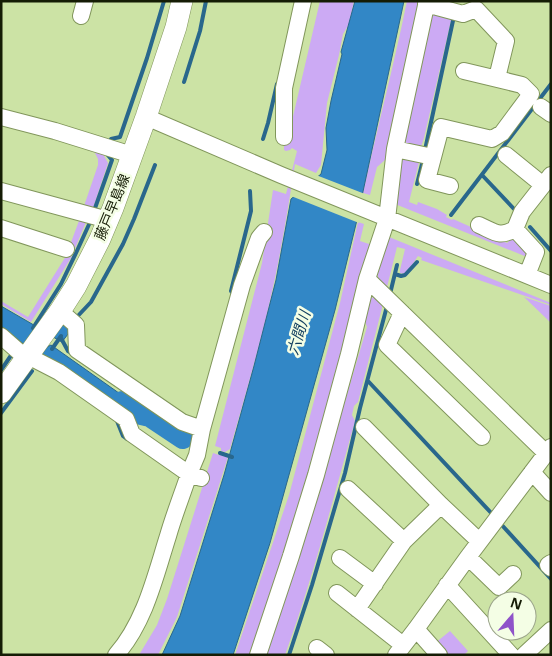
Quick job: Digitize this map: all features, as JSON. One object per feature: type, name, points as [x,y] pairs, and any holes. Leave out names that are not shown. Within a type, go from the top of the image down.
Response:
[{"type":"main road","name":"藤戸早島線","points":[[3,386],[32,349],[69,319],[76,286],[90,259],[95,217],[132,155],[176,27],[182,1]]},
{"type":"street","points":[[284,137],[284,88],[303,1]]},
{"type":"street","points":[[258,655],[316,475],[349,354],[427,3],[464,9],[506,41],[497,78]]},
{"type":"street","points":[[450,186],[428,180],[427,156],[441,127],[492,140],[502,132],[532,94],[522,85],[464,71]]},
{"type":"street","points":[[146,116],[380,216],[551,285]]},
{"type":"street","points":[[1,117],[132,155]]},
{"type":"street","points":[[395,149],[427,156]]},
{"type":"street","points":[[479,225],[499,234],[515,229],[522,212],[547,180],[506,156]]},
{"type":"street","points":[[1,191],[95,217]]},
{"type":"street","points":[[1,228],[66,249]]},
{"type":"street","points":[[515,229],[536,252],[527,275]]},
{"type":"street","points":[[116,655],[131,635],[149,596],[195,476],[199,428],[242,285],[259,238],[264,232]]},
{"type":"street","points":[[337,593],[399,646],[416,629],[548,450],[366,279]]},
{"type":"street","points":[[393,305],[387,345],[482,437]]},
{"type":"street","points":[[69,319],[77,350],[182,422],[199,428]]},
{"type":"street","points":[[1,336],[32,349],[60,372],[126,419],[132,434],[195,476]]},
{"type":"street","points":[[364,427],[480,541]]},
{"type":"street","points":[[532,472],[551,493]]},
{"type":"street","points":[[348,489],[404,541]]},
{"type":"street","points":[[358,609],[404,541],[442,505]]},
{"type":"street","points":[[468,557],[499,587],[513,574]]},
{"type":"street","points":[[340,558],[375,584]]},
{"type":"street","points":[[551,563],[548,565],[551,568]]},
{"type":"street","points":[[447,585],[511,655]]},
{"type":"street","points":[[416,629],[439,655]]},
{"type":"street","points":[[524,655],[551,630]]},
{"type":"shaded area","points":[[320,1],[354,1],[349,24],[343,34],[327,103],[321,165],[316,173],[295,164],[281,250],[265,321],[230,449],[225,452],[215,446],[262,263],[273,190],[286,194],[297,151],[292,148],[284,150],[284,143],[291,125]]},
{"type":"shaded area","points":[[407,1],[421,1],[385,160],[377,167],[370,195],[363,193]]},
{"type":"shaded area","points":[[432,13],[452,16],[421,147],[405,142],[405,134]]},
{"type":"shaded area","points":[[94,151],[103,154],[108,163],[93,208],[84,206],[98,165],[98,159]]},
{"type":"shaded area","points":[[406,158],[419,162],[409,202],[417,205],[418,202],[437,209],[452,220],[507,243],[510,240],[517,240],[526,252],[527,257],[395,204],[401,160]]},
{"type":"shaded area","points":[[80,218],[86,222],[71,258],[31,322],[1,304],[1,301],[28,317],[66,256]]},
{"type":"shaded area","points":[[358,222],[364,224],[360,241],[370,246],[320,443],[252,655],[235,655],[289,495],[340,303]]},
{"type":"shaded area","points":[[389,237],[551,303],[551,305],[421,260],[422,258],[418,256],[405,274],[400,273],[405,249],[397,247],[387,287],[379,280],[376,271]]},
{"type":"shaded area","points":[[376,296],[382,302],[382,308],[358,402],[354,406],[352,415],[355,421],[305,597],[285,655],[264,655],[329,455],[367,327],[364,318],[369,299]]},
{"type":"shaded area","points":[[524,297],[551,306],[551,323]]},
{"type":"shaded area","points":[[213,453],[228,457],[177,617],[158,655],[139,655],[157,625],[167,599]]},
{"type":"shaded area","points":[[450,631],[468,651],[464,655],[443,655],[434,644]]},
{"type":"water","name":"六間川","points":[[355,1],[404,1],[356,224],[335,310],[270,543],[233,655],[162,655],[180,616],[224,475],[276,280],[291,199],[321,174],[327,150],[326,128],[331,101],[341,52]]},
{"type":"water","points":[[1,306],[39,328],[26,346],[1,326]]},
{"type":"water","points":[[68,324],[71,330],[62,342],[53,337],[61,325]]},
{"type":"water","points":[[51,345],[150,415],[144,425],[63,368],[41,355]]},
{"type":"pier","points":[[316,175],[365,194],[359,223],[291,196]]},
{"type":"waterway","points":[[109,144],[111,139],[120,137],[164,1]]},
{"type":"waterway","points":[[184,82],[200,31],[206,1]]},
{"type":"waterway","points":[[425,150],[454,16]]},
{"type":"waterway","points":[[263,139],[277,84]]},
{"type":"waterway","points":[[451,215],[551,84]]},
{"type":"waterway","points":[[94,211],[112,160],[106,153]]},
{"type":"waterway","points":[[417,184],[423,160]]},
{"type":"waterway","points":[[75,319],[91,302],[123,244],[155,165]]},
{"type":"waterway","points":[[482,175],[515,210]]},
{"type":"waterway","points":[[234,295],[231,291],[251,211],[250,191]]},
{"type":"waterway","points":[[33,328],[61,284],[91,220]]},
{"type":"waterway","points":[[530,227],[551,251]]},
{"type":"waterway","points":[[395,274],[405,275],[417,262]]},
{"type":"waterway","points":[[390,294],[397,265]]},
{"type":"waterway","points":[[289,655],[345,473],[387,306]]},
{"type":"waterway","points":[[52,349],[61,336]]},
{"type":"waterway","points":[[61,338],[68,351],[73,354]]},
{"type":"waterway","points":[[1,370],[12,354]]},
{"type":"waterway","points":[[1,413],[32,371]]},
{"type":"waterway","points":[[368,381],[494,516]]},
{"type":"waterway","points":[[122,402],[137,413],[150,416],[183,438]]},
{"type":"waterway","points":[[117,421],[123,436],[127,439]]},
{"type":"waterway","points":[[220,453],[232,457]]},
{"type":"waterway","points":[[500,523],[551,579]]}]
